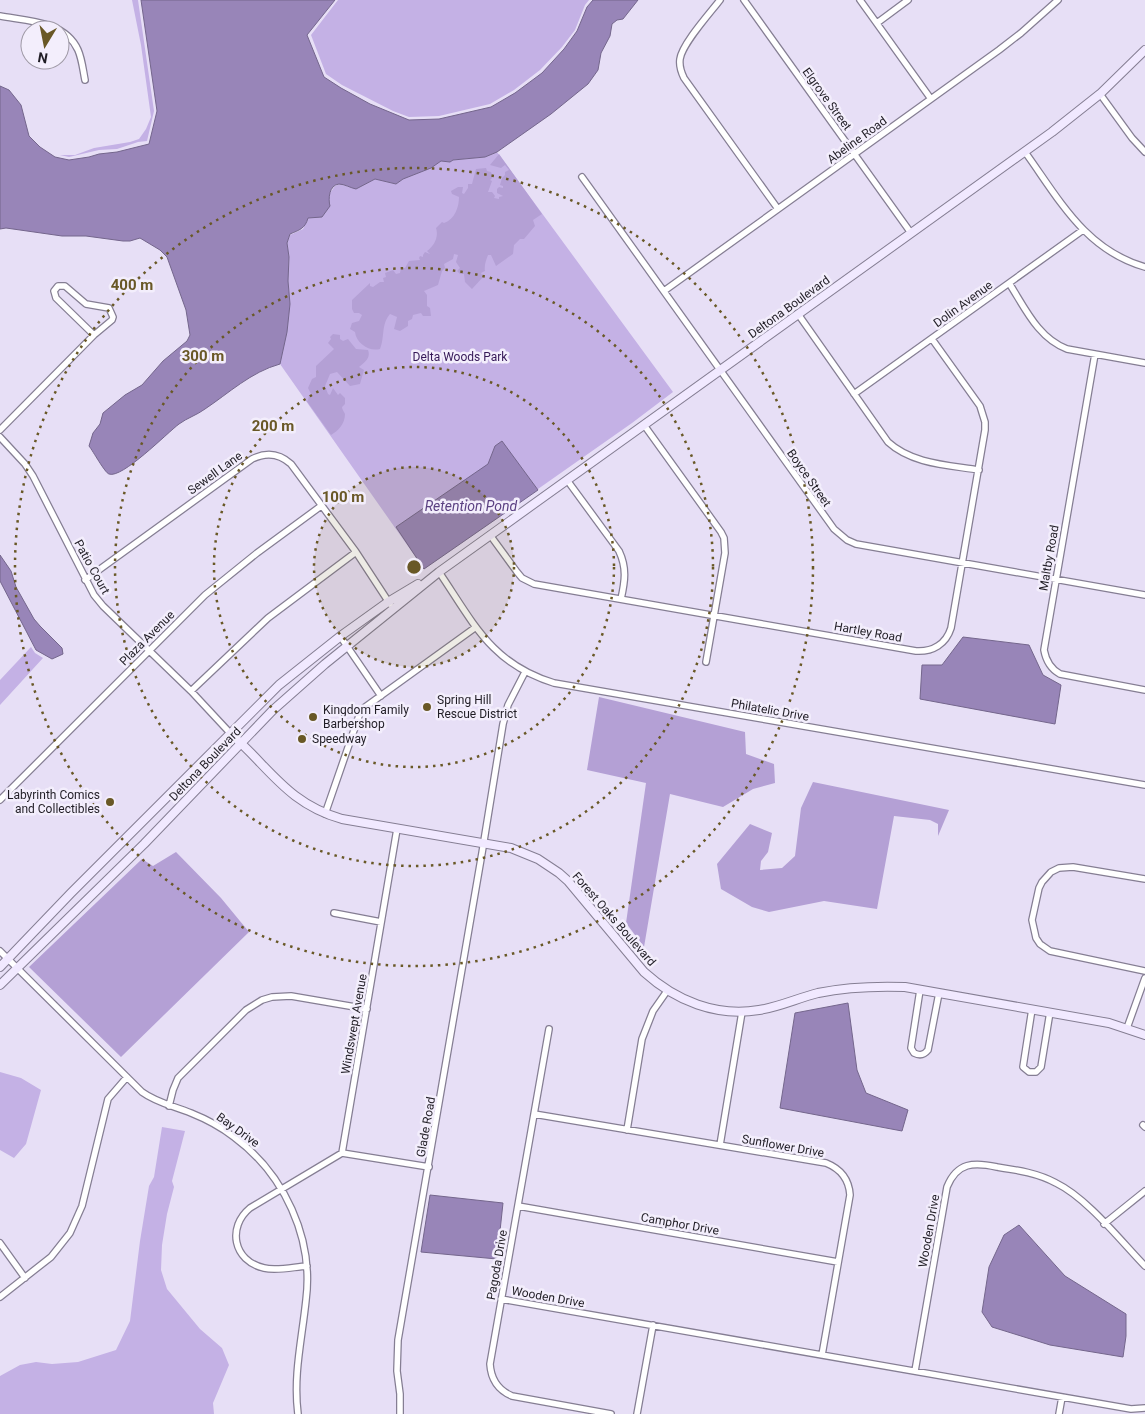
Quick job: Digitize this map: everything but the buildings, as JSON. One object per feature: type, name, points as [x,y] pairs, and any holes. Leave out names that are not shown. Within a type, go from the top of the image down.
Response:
[{"type":"main road","name":"Deltona Boulevard","points":[[0,985],[142,846],[300,685],[439,572],[1075,115],[1100,94],[1145,50]]},
{"type":"main road","name":"Deltona Boulevard","points":[[0,967],[279,685],[340,636],[388,602],[439,572]]},
{"type":"main road","name":"Forest Oaks Boulevard","points":[[231,734],[289,792],[325,814],[342,819],[511,848],[537,858],[559,873],[644,972],[667,991],[699,1006],[742,1012],[773,1007],[818,993],[841,989],[883,986],[920,990],[1109,1023],[1145,1035]]},
{"type":"main road","points":[[130,834],[142,846]]},
{"type":"street","points":[[720,0],[684,47],[680,59],[681,71],[684,78],[778,209]]},
{"type":"street","name":"Elgrove Street","points":[[744,0],[911,233]]},
{"type":"street","points":[[860,0],[931,99]]},
{"type":"street","points":[[877,23],[908,0]]},
{"type":"street","name":"Abeline Road","points":[[664,290],[1021,33],[1058,0]]},
{"type":"street","points":[[0,16],[53,26],[67,35],[78,48],[85,80]]},
{"type":"street","points":[[1100,94],[1132,138],[1145,152]]},
{"type":"street","points":[[1025,152],[1083,230],[1104,249],[1116,256],[1145,267]]},
{"type":"street","name":"Boyce Street","points":[[582,177],[840,536],[856,544],[1145,595]]},
{"type":"street","name":"Dolin Avenue","points":[[854,394],[1083,230]]},
{"type":"street","points":[[1009,283],[1037,326],[1050,340],[1067,349],[1145,363]]},
{"type":"street","points":[[0,430],[94,335],[112,320],[112,312],[109,308],[86,304],[66,286],[58,286],[54,291],[56,298],[94,335]]},
{"type":"street","points":[[798,314],[888,442],[905,455],[914,458],[978,470]]},
{"type":"street","name":"Hartley Road","points":[[490,535],[516,572],[528,582],[534,584],[916,651],[929,650],[942,643],[949,633],[963,563],[985,430],[983,412],[932,339]]},
{"type":"street","name":"Maltby Road","points":[[1095,354],[1044,650],[1052,668],[1066,676],[1145,690]]},
{"type":"street","points":[[644,424],[724,538],[725,553],[706,662]]},
{"type":"street","name":"Patio Court","points":[[0,437],[25,464],[33,476],[85,580],[103,606],[191,691],[231,734]]},
{"type":"street","name":"Sewell Lane","points":[[85,580],[252,459],[272,454],[286,460],[356,552],[393,610]]},
{"type":"street","points":[[567,480],[623,559],[625,578],[621,599]]},
{"type":"street","name":"Plaza Avenue","points":[[0,800],[199,601],[232,572],[321,506]]},
{"type":"street","points":[[191,691],[268,618],[356,552]]},
{"type":"street","name":"Philatelic Drive","points":[[439,572],[476,627],[499,654],[524,672],[554,683],[1145,785]]},
{"type":"street","points":[[325,814],[361,710],[476,627]]},
{"type":"street","points":[[340,636],[381,696]]},
{"type":"street","name":"Glade Road","points":[[400,1414],[397,1370],[398,1340],[504,719],[514,691],[524,672]]},
{"type":"street","name":"Windswept Avenue","points":[[342,1153],[398,829]]},
{"type":"street","points":[[1145,879],[1073,867],[1059,868],[1051,872],[1042,882],[1032,920],[1036,938],[1040,944],[1050,951],[1145,971]]},
{"type":"street","points":[[334,913],[382,922]]},
{"type":"street","name":"Bay Drive","points":[[0,951],[127,1078],[151,1098],[206,1119],[234,1136],[259,1159],[282,1189],[300,1230],[307,1266],[307,1299],[296,1383],[298,1414]]},
{"type":"street","points":[[1127,1028],[1145,978]]},
{"type":"street","points":[[920,990],[911,1048],[914,1053],[919,1055],[925,1054],[928,1050],[938,993]]},
{"type":"street","points":[[627,1130],[642,1039],[652,1011],[667,991]]},
{"type":"street","points":[[169,1106],[178,1078],[246,1010],[262,1000],[272,997],[291,996],[366,1009]]},
{"type":"street","points":[[1032,1009],[1023,1067],[1029,1072],[1036,1072],[1040,1067],[1050,1012]]},
{"type":"street","points":[[720,1145],[742,1012]]},
{"type":"street","name":"Pagoda Drive","points":[[548,1030],[490,1364],[492,1378],[500,1389],[512,1396],[611,1414]]},
{"type":"street","points":[[0,1296],[52,1257],[70,1233],[82,1206],[108,1099],[127,1078]]},
{"type":"street","name":"Sunflower Drive","points":[[534,1114],[826,1163],[839,1170],[848,1182],[850,1195],[822,1355]]},
{"type":"street","points":[[307,1266],[272,1269],[258,1266],[245,1257],[236,1239],[237,1226],[244,1213],[342,1153],[429,1167]]},
{"type":"street","name":"Wooden Drive","points":[[915,1371],[947,1187],[958,1170],[981,1163],[1043,1177],[1056,1183],[1074,1194],[1145,1266]]},
{"type":"street","points":[[1104,1224],[1145,1191]]},
{"type":"street","name":"Camphor Drive","points":[[518,1206],[838,1262]]},
{"type":"street","points":[[0,1243],[25,1278]]},
{"type":"street","name":"Wooden Drive","points":[[502,1299],[1131,1409],[1145,1408]]},
{"type":"street","points":[[638,1414],[653,1325]]},
{"type":"street","points":[[1059,1414],[1062,1397]]},
{"type":"green space","points":[[132,0],[138,0],[154,111],[147,141],[117,149],[99,150],[69,157],[60,155],[75,155],[94,148],[130,142],[139,139],[146,129],[151,117],[141,45]]},
{"type":"green space","points":[[338,0],[589,0],[585,5],[575,30],[562,47],[540,70],[514,90],[490,104],[439,116],[409,117],[342,85],[326,74],[311,35]]},
{"type":"green space","name":"Delta Woods Park","points":[[497,152],[673,392],[632,423],[424,569],[280,364],[290,304],[287,243],[290,235],[303,229],[308,218],[328,200],[335,186],[340,184],[356,189],[375,179],[396,184],[403,179],[431,168],[441,161],[450,162],[453,160],[485,157]]},
{"type":"green space","points":[[31,647],[35,653],[43,658],[0,705],[0,680]]},
{"type":"green space","points":[[0,1072],[21,1078],[41,1090],[26,1144],[14,1158],[0,1150]]},
{"type":"green space","points":[[162,1127],[185,1131],[172,1181],[174,1187],[162,1245],[161,1270],[167,1289],[200,1329],[222,1348],[229,1365],[213,1403],[214,1414],[0,1414],[0,1376],[20,1365],[36,1362],[52,1364],[78,1362],[116,1350],[130,1321],[149,1186],[154,1177]]},
{"type":"shaded area","points":[[499,154],[542,214],[533,220],[535,226],[524,239],[520,239],[514,245],[513,254],[496,266],[491,255],[488,255],[485,271],[481,273],[483,277],[472,289],[465,282],[464,274],[460,274],[457,271],[460,268],[456,262],[458,255],[454,254],[453,259],[444,264],[445,268],[442,271],[438,285],[424,291],[427,295],[427,306],[430,308],[431,316],[423,316],[421,313],[413,315],[412,319],[408,321],[408,326],[400,331],[394,329],[397,317],[390,314],[385,322],[380,349],[376,350],[364,346],[358,340],[355,332],[350,329],[352,323],[359,321],[362,315],[354,313],[352,300],[370,283],[370,286],[373,287],[380,282],[384,282],[385,273],[393,270],[396,274],[400,273],[401,268],[405,268],[409,261],[420,260],[420,256],[423,257],[425,252],[430,254],[427,251],[435,241],[437,235],[436,228],[442,222],[444,223],[451,219],[457,209],[459,197],[452,194],[451,191],[458,187],[463,187],[462,193],[464,194],[468,184],[472,184],[476,169],[486,168],[487,171],[491,172],[493,177],[490,180],[492,181],[488,192],[492,192],[495,196],[494,198],[499,199],[499,197],[503,196],[497,193],[497,189],[499,187],[503,188],[500,185],[502,178],[505,172],[509,170],[505,165],[501,168],[490,165]]},
{"type":"shaded area","points":[[333,334],[340,335],[340,339],[343,341],[348,339],[356,349],[368,350],[369,355],[367,360],[359,367],[364,370],[360,384],[350,386],[337,372],[330,374],[325,386],[328,394],[330,395],[333,388],[338,395],[340,393],[345,398],[345,404],[342,407],[345,414],[344,421],[339,429],[331,435],[306,400],[308,401],[311,394],[308,388],[312,379],[316,377],[316,366],[334,349],[328,343]]},
{"type":"shaded area","points":[[599,697],[745,732],[746,754],[774,764],[775,783],[753,789],[723,807],[670,794],[644,947],[626,923],[646,783],[587,770]]},
{"type":"shaded area","points":[[813,782],[949,810],[938,836],[938,824],[930,820],[894,816],[877,909],[824,901],[769,912],[752,907],[721,889],[717,864],[750,824],[772,833],[768,852],[761,861],[760,870],[782,868],[795,856],[801,808]]},
{"type":"shaded area","points":[[176,852],[221,898],[249,932],[121,1057],[29,967],[142,859],[153,866]]},
{"type":"water","points":[[141,0],[335,0],[307,35],[324,77],[370,104],[409,120],[439,119],[491,107],[515,93],[542,73],[564,49],[577,31],[587,7],[593,0],[638,0],[623,19],[617,20],[612,24],[610,36],[601,53],[598,70],[588,84],[551,114],[497,152],[485,157],[453,160],[450,162],[441,161],[431,168],[403,179],[396,184],[375,179],[356,189],[341,184],[333,187],[329,196],[330,206],[322,217],[308,218],[303,227],[290,234],[287,243],[290,304],[287,332],[280,364],[259,372],[241,383],[202,411],[179,424],[124,470],[115,474],[109,474],[89,446],[93,433],[100,424],[103,413],[125,395],[142,385],[163,361],[187,341],[190,335],[186,310],[167,257],[160,250],[140,238],[123,241],[86,236],[62,236],[6,228],[0,229],[0,86],[9,90],[21,105],[29,136],[40,147],[55,157],[69,160],[117,152],[149,144],[157,111]]},
{"type":"water","name":"Retention Pond","points":[[502,441],[538,490],[424,569],[396,527],[488,464],[495,446]]},
{"type":"water","points":[[0,555],[11,571],[16,587],[34,619],[62,648],[63,654],[52,659],[36,650],[0,581]]},
{"type":"water","points":[[963,637],[1029,645],[1043,675],[1061,685],[1055,724],[920,699],[922,665],[942,665]]},
{"type":"water","points":[[848,1003],[857,1070],[866,1093],[908,1110],[902,1131],[780,1108],[795,1013]]},
{"type":"water","points":[[430,1195],[503,1203],[497,1259],[421,1252]]},
{"type":"water","points":[[1019,1225],[1065,1276],[1126,1314],[1126,1336],[1123,1357],[1050,1345],[992,1327],[982,1312],[989,1267],[1004,1235]]},
{"type":"place","name":"Spring Hill Rescue District","points":[[427,707]]},
{"type":"place","name":"Kingdom Family Barbershop","points":[[313,717]]},
{"type":"place","name":"Speedway","points":[[302,739]]},
{"type":"place","name":"Labyrinth Comics and Collectibles","points":[[110,802]]}]
